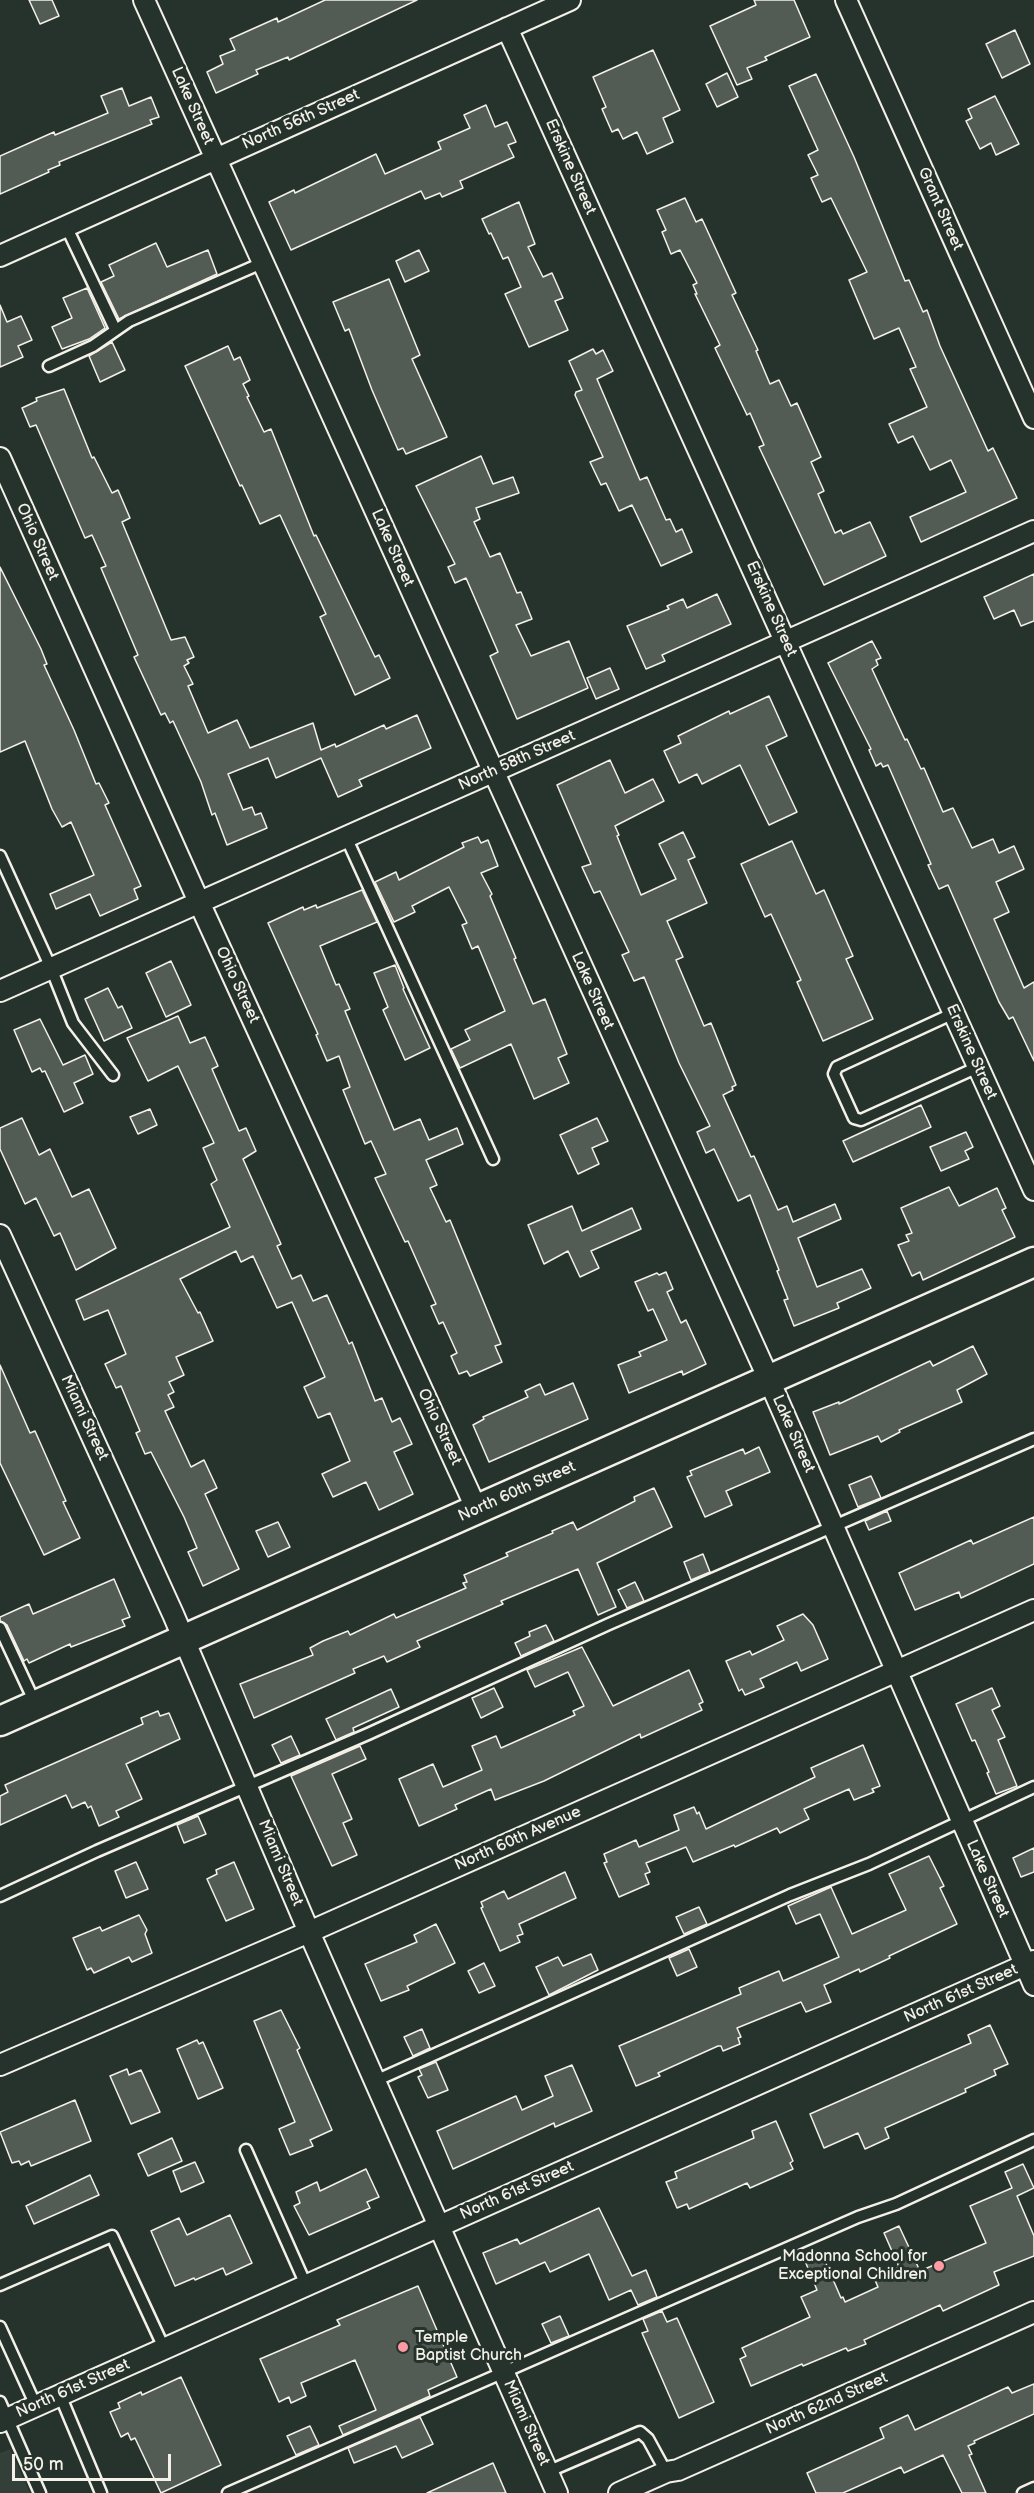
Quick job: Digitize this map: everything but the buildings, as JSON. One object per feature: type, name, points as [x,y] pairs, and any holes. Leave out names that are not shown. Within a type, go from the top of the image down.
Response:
[{"type":"street","name":"Lake Street","points":[[144,0],[769,1381],[961,1820],[1030,1964],[1034,1985]]},
{"type":"street","name":"North 56th Street","points":[[0,256],[570,0]]},
{"type":"street","name":"Grant Street","points":[[846,0],[1034,418]]},
{"type":"street","name":"Erskine Street","points":[[507,28],[1034,1190]]},
{"type":"street","name":"Ohio Street","points":[[0,458],[477,1510]]},
{"type":"street","name":"North 58th Street","points":[[0,991],[1034,531]]},
{"type":"street","name":"Miami Street","points":[[0,1235],[183,1640],[556,2493]]},
{"type":"street","name":"North 60th Street","points":[[0,1721],[1034,1262]]},
{"type":"street","name":"North 60th Avenue","points":[[0,2065],[309,1932],[1034,1610]]},
{"type":"street","name":"North 61st Street","points":[[2,2414],[36,2406],[1030,1964]]},
{"type":"street","name":"North 62nd Street","points":[[619,2493],[666,2472],[678,2470],[1034,2312]]},
{"type":"lane","points":[[66,226],[115,329]]},
{"type":"lane","points":[[49,366],[93,346],[115,329],[164,304],[262,263]]},
{"type":"lane","points":[[346,837],[493,1159]]},
{"type":"lane","points":[[0,856],[51,968],[73,1023],[113,1076]]},
{"type":"lane","points":[[954,1013],[837,1067],[834,1074],[854,1118],[861,1120],[978,1067]]},
{"type":"lane","points":[[0,1896],[368,1734],[609,1624],[1034,1438]]},
{"type":"lane","points":[[0,1628],[36,1705]]},
{"type":"lane","points":[[375,2080],[790,1895],[869,1864],[1034,1787]]},
{"type":"lane","points":[[230,2492],[504,2374],[858,2217],[896,2204],[1034,2140]]},
{"type":"lane","points":[[246,2150],[306,2285]]},
{"type":"lane","points":[[0,2285],[112,2236],[164,2348]]},
{"type":"lane","points":[[0,2327],[36,2406]]},
{"type":"lane","points":[[60,2395],[101,2493]]},
{"type":"lane","points":[[2,2414],[40,2493]]},
{"type":"lane","points":[[547,2472],[640,2432],[648,2439],[666,2472]]},
{"type":"lane","points":[[1023,2493],[1034,2487]]},
{"type":"shaded area","points":[[10,2449],[30,2493],[0,2493],[0,2453]]},
{"type":"place","name":"Madonna School for Exceptional Children","points":[[939,2266]]},
{"type":"place","name":"Temple Baptist Church","points":[[403,2347]]}]
